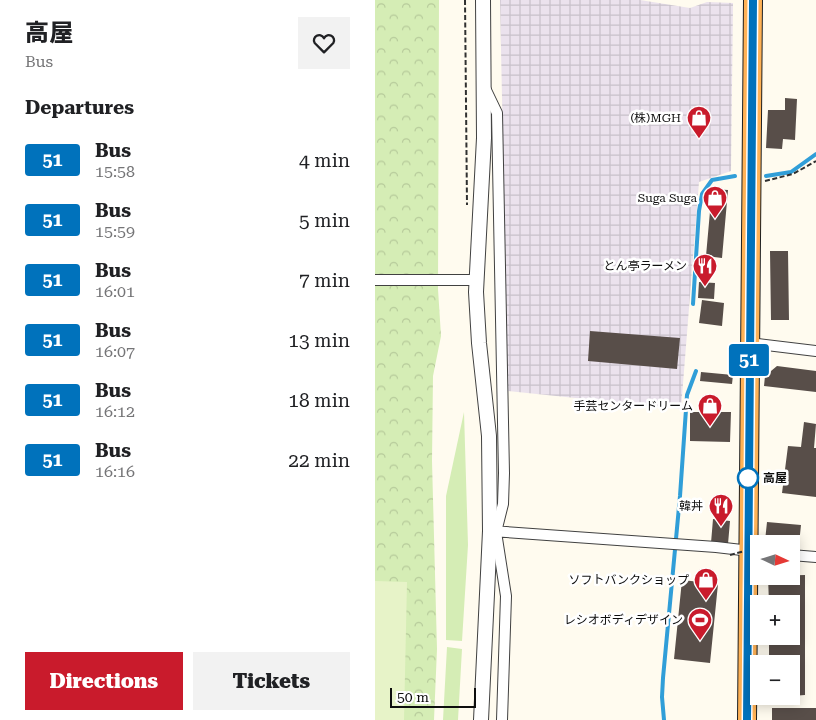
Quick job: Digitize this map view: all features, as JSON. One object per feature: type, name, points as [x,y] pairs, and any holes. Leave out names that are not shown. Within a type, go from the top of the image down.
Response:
[{"type":"highway","points":[[747,720],[753,0]]},
{"type":"street","points":[[481,720],[493,532],[489,436],[479,342],[476,280],[484,138],[483,0]]},
{"type":"street","points":[[484,88],[497,113],[504,473],[503,504],[493,532],[506,596],[502,720]]},
{"type":"street","points":[[375,280],[476,280]]},
{"type":"street","points":[[749,343],[816,351]]},
{"type":"street","points":[[493,532],[675,544],[749,551]]},
{"type":"street","points":[[800,556],[816,557]]},
{"type":"path","points":[[465,0],[467,211]]},
{"type":"path","points":[[762,182],[793,174],[816,162]]},
{"type":"shaded area","points":[[500,0],[640,0],[690,8],[707,2],[733,3],[731,171],[699,182],[681,409],[508,391]]},
{"type":"green space","points":[[375,0],[439,0],[438,289],[441,336],[433,376],[432,461],[437,649],[434,720],[375,720]]},
{"type":"green space","points":[[464,412],[468,545],[462,641],[446,640],[446,496]]},
{"type":"green space","points":[[375,581],[407,582],[404,720],[375,720]]},
{"type":"green space","points":[[447,647],[462,649],[458,720],[443,720]]},
{"type":"building","points":[[785,98],[797,99],[795,140],[783,139],[782,149],[766,148],[768,110],[785,110]]},
{"type":"building","points":[[712,189],[728,190],[722,258],[706,256]]},
{"type":"building","points":[[770,251],[788,251],[789,320],[771,320]]},
{"type":"building","points":[[699,282],[715,283],[714,299],[698,298]]},
{"type":"building","points":[[702,300],[724,303],[722,326],[699,323]]},
{"type":"building","points":[[590,331],[680,338],[677,369],[588,361]]},
{"type":"building","points":[[777,366],[816,371],[816,392],[764,386],[765,376]]},
{"type":"building","points":[[701,372],[733,375],[732,384],[700,381]]},
{"type":"building","name":"手芸センタードリーム","points":[[690,412],[731,412],[730,442],[690,441]]},
{"type":"building","points":[[804,422],[816,424],[814,448],[816,448],[816,497],[782,493],[788,446],[801,447]]},
{"type":"building","points":[[713,519],[730,521],[728,544],[711,543]]},
{"type":"building","points":[[767,522],[801,525],[800,535],[766,535]]},
{"type":"building","points":[[800,575],[805,575],[805,695],[800,695],[800,655],[769,655],[769,645],[800,645],[800,595],[769,595],[768,585],[800,585]]},
{"type":"building","points":[[682,580],[718,584],[710,663],[674,659]]},
{"type":"building","points":[[772,708],[816,708],[816,720],[772,720]]},
{"type":"waterway","points":[[766,176],[791,172],[816,154]]},
{"type":"waterway","points":[[693,304],[699,211],[702,194],[712,180],[735,176]]},
{"type":"waterway","points":[[664,720],[663,678],[680,496],[687,395],[696,371]]},
{"type":"bus line","name":"51","points":[[747,720],[753,0]]},
{"type":"place","name":"(株)MGH","points":[[699,139]]},
{"type":"place","name":"Suga Suga","points":[[715,219]]},
{"type":"place","name":"とん亭ラーメン","points":[[705,287]]},
{"type":"place","name":"手芸センタードリーム","points":[[710,427]]},
{"type":"place","name":"高屋","points":[[748,478]]},
{"type":"place","name":"韓丼","points":[[721,527]]},
{"type":"place","name":"ソフトバンクショップ","points":[[706,601]]},
{"type":"place","name":"レシオボディデザイン","points":[[700,641]]}]
